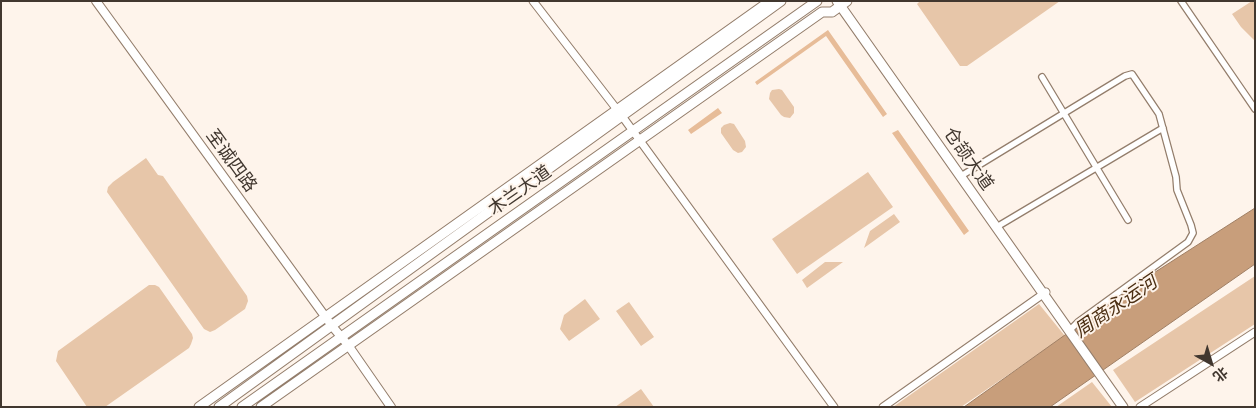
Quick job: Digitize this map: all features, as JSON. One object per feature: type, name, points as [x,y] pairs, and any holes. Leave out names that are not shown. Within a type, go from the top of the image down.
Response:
[{"type":"main road","name":"至诚四路","points":[[96,1],[332,326],[345,341],[391,407]]},
{"type":"main road","points":[[199,407],[325,316],[620,113],[770,1]]},
{"type":"main road","name":"木兰大道","points":[[219,407],[620,113],[782,1]]},
{"type":"main road","name":"木兰大道","points":[[242,407],[345,341],[632,131],[817,1]]},
{"type":"main road","points":[[261,407],[345,341],[640,141],[822,12],[832,12],[843,2]]},
{"type":"main road","name":"仓颉大道","points":[[843,2],[1103,374]]},
{"type":"main road","name":"仓颉大道","points":[[963,175],[1000,225],[1045,293]]},
{"type":"main road","points":[[1103,374],[1123,407]]},
{"type":"main road","points":[[1103,374],[1128,407]]},
{"type":"street","points":[[532,1],[620,113],[834,407]]},
{"type":"street","points":[[1181,1],[1255,109]]},
{"type":"street","points":[[963,175],[1125,76],[1132,74],[1160,114],[1176,177],[1177,190],[1191,224],[1193,234],[1188,242],[1071,329]]},
{"type":"street","points":[[1042,77],[1128,220]]},
{"type":"street","points":[[1000,225],[1163,128]]},
{"type":"street","points":[[883,407],[1045,293]]},
{"type":"street","points":[[1140,407],[1255,332]]},
{"type":"shaded area","points":[[920,1],[1060,1],[967,66],[960,66],[917,4]]},
{"type":"shaded area","points":[[1255,1],[1255,41],[1241,27],[1232,14]]},
{"type":"shaded area","points":[[828,30],[887,114],[883,117],[826,36],[757,85],[755,82]]},
{"type":"shaded area","points":[[772,90],[782,90],[794,107],[794,113],[790,118],[781,115],[769,99]]},
{"type":"shaded area","points":[[718,108],[722,113],[691,134],[688,130]]},
{"type":"shaded area","points":[[730,123],[734,124],[745,141],[746,147],[742,152],[738,153],[733,150],[721,133],[721,128]]},
{"type":"shaded area","points":[[898,130],[969,231],[964,235],[892,133]]},
{"type":"shaded area","points":[[146,158],[158,175],[163,176],[247,296],[248,301],[245,309],[210,332],[204,329],[107,192],[108,187],[113,182]]},
{"type":"shaded area","points":[[868,172],[893,207],[797,274],[772,239]]},
{"type":"shaded area","points":[[894,214],[900,222],[864,248],[870,231]]},
{"type":"shaded area","points":[[825,262],[843,262],[807,288],[802,280]]},
{"type":"shaded area","points":[[1255,276],[1255,324],[1135,402],[1113,370]]},
{"type":"shaded area","points":[[149,285],[159,287],[192,334],[193,338],[189,348],[105,407],[87,407],[56,361],[58,351]]},
{"type":"shaded area","points":[[585,299],[600,319],[569,341],[560,329],[564,315]]},
{"type":"shaded area","points":[[629,302],[654,337],[641,346],[616,311]]},
{"type":"shaded area","points":[[1039,304],[1065,336],[961,407],[893,407]]},
{"type":"shaded area","points":[[1092,382],[1112,407],[1056,407]]},
{"type":"shaded area","points":[[641,389],[654,407],[615,407]]},
{"type":"water","name":"周商永运河","points":[[1255,208],[1255,264],[1050,407],[964,407],[1135,285]]}]
